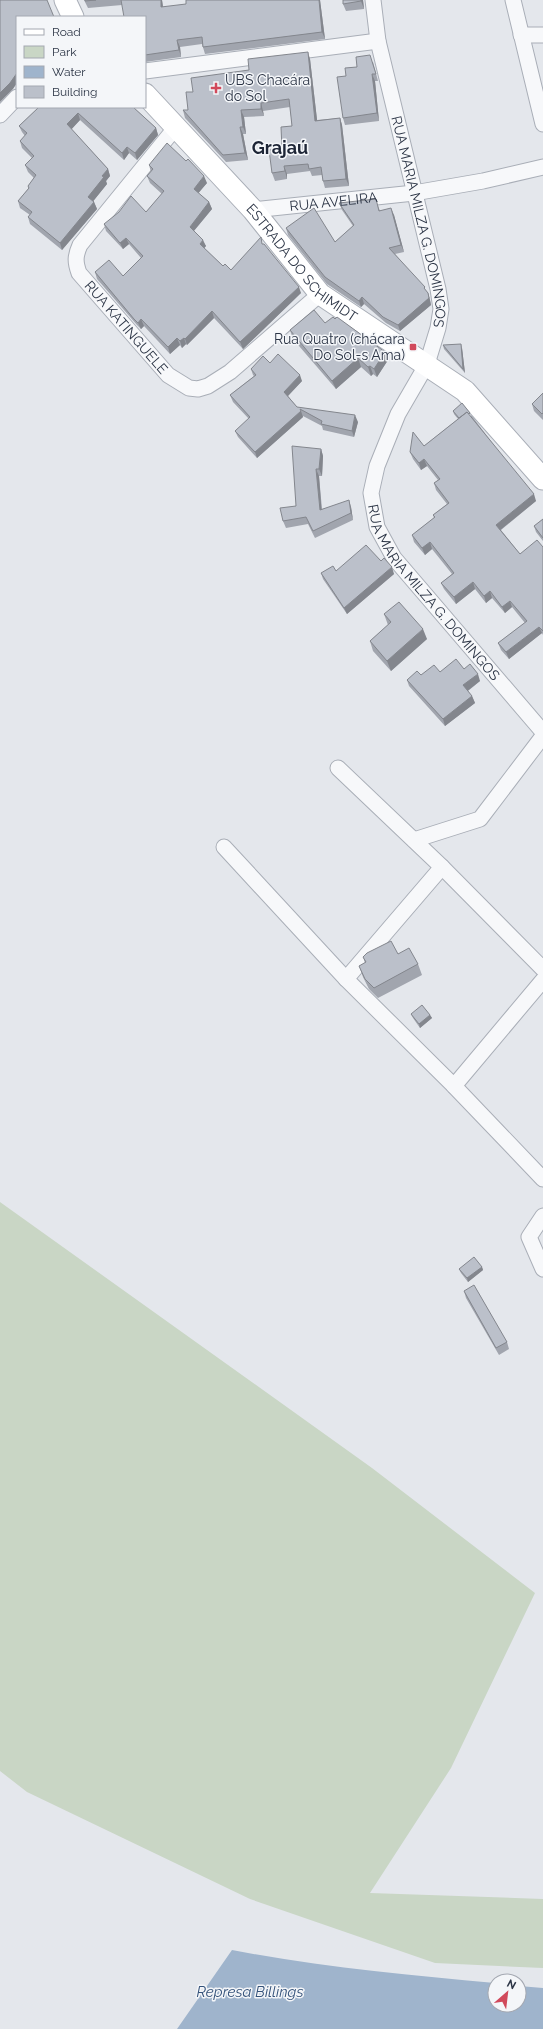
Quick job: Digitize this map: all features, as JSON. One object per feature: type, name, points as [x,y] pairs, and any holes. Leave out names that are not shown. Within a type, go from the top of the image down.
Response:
[{"type":"street","points":[[65,0],[73,16]]},
{"type":"street","name":"RUA MARIA MILZA G. DOMINGOS","points":[[373,0],[378,41],[438,289],[441,309],[438,328],[427,364],[398,414],[377,466],[371,493],[377,528],[394,558],[543,732]]},
{"type":"street","points":[[513,0],[543,124]]},
{"type":"street","points":[[522,35],[543,35]]},
{"type":"street","points":[[146,71],[378,41]]},
{"type":"street","name":"ESTRADA DO SCHIMIDT","points":[[146,95],[253,210],[320,294],[465,390],[543,478]]},
{"type":"street","points":[[0,115],[16,98]]},
{"type":"street","name":"RUA KATINGUELE","points":[[176,127],[80,245],[76,254],[75,263],[79,273],[168,375],[189,388],[198,389],[208,386],[230,372],[320,294]]},
{"type":"street","name":"RUA AVELIRA","points":[[253,210],[414,193],[482,181],[543,167]]},
{"type":"street","points":[[414,840],[480,819],[543,736]]},
{"type":"street","points":[[338,768],[442,867],[543,969]]},
{"type":"street","points":[[224,847],[346,979],[454,1086],[543,1179]]},
{"type":"street","points":[[346,979],[442,867]]},
{"type":"street","points":[[454,1086],[543,980]]},
{"type":"street","points":[[543,1216],[528,1237],[543,1269]]},
{"type":"green space","points":[[0,1202],[372,1468],[535,1593],[451,1768],[370,1893],[543,1899],[543,1968],[435,1963],[250,1899],[27,1792],[0,1771]]},
{"type":"water","name":"Represa Billings","points":[[232,1950],[330,1966],[487,1982],[487,2013],[527,2013],[527,1987],[543,1988],[543,2029],[177,2029]]},
{"type":"building","points":[[0,0],[47,0],[54,16],[16,16],[16,74],[0,93]]},
{"type":"building","points":[[121,0],[161,0],[161,7],[186,4],[186,0],[319,0],[322,32],[203,47],[202,37],[177,40],[179,50],[146,55],[146,16],[124,16]]},
{"type":"building","points":[[343,0],[361,0],[361,1],[343,4]]},
{"type":"building","points":[[308,52],[315,121],[340,118],[346,179],[323,181],[321,167],[309,169],[308,164],[284,166],[285,171],[272,173],[269,150],[282,149],[281,127],[292,126],[289,99],[261,103],[261,109],[241,110],[243,127],[240,127],[245,153],[223,155],[183,110],[188,110],[186,92],[193,92],[191,78],[249,70],[248,59]]},
{"type":"building","points":[[370,55],[376,74],[372,74],[377,113],[343,118],[337,77],[346,76],[345,68],[357,67],[356,57]]},
{"type":"building","points":[[38,108],[134,108],[156,128],[135,153],[127,147],[122,153],[78,113],[67,124],[108,169],[102,176],[104,177],[88,197],[94,202],[60,243],[28,217],[32,212],[18,201],[29,188],[28,186],[36,175],[25,165],[34,156],[20,141],[27,133],[19,126]]},
{"type":"building","points":[[167,143],[186,161],[188,159],[204,176],[194,189],[209,202],[190,227],[203,240],[200,244],[223,266],[225,264],[231,270],[261,237],[262,244],[264,244],[299,287],[240,342],[212,311],[185,339],[184,338],[180,341],[177,338],[168,347],[141,319],[138,323],[134,319],[95,272],[109,260],[123,276],[143,256],[126,238],[120,243],[104,224],[119,212],[131,196],[146,212],[164,191],[147,176],[153,169],[149,165]]},
{"type":"building","points":[[376,199],[379,211],[391,208],[401,245],[389,248],[425,287],[424,288],[428,293],[429,298],[398,325],[383,317],[362,297],[359,301],[325,277],[286,228],[314,208],[335,242],[354,225],[339,203]]},
{"type":"building","points":[[314,310],[325,323],[333,317],[335,319],[337,317],[385,352],[374,369],[370,366],[368,367],[358,358],[332,381],[290,330]]},
{"type":"building","points":[[461,344],[463,369],[443,345]]},
{"type":"building","points":[[278,354],[300,375],[284,392],[297,407],[355,415],[352,431],[321,424],[322,421],[300,409],[301,411],[255,452],[235,431],[250,417],[230,395],[256,375],[251,369],[263,356],[270,363]]},
{"type":"building","points":[[543,393],[543,413],[542,414],[532,404]]},
{"type":"building","points":[[462,403],[470,413],[469,414],[467,412],[459,418],[453,411]]},
{"type":"building","points":[[467,412],[534,494],[496,525],[520,554],[537,540],[543,547],[543,631],[539,627],[506,652],[498,643],[527,621],[510,601],[502,607],[490,591],[484,596],[473,582],[454,597],[441,583],[454,573],[430,542],[422,548],[412,535],[435,517],[433,515],[449,503],[434,483],[440,479],[424,459],[419,463],[410,452],[413,432],[424,446]]},
{"type":"building","points":[[292,446],[321,449],[319,469],[316,469],[320,510],[349,500],[351,513],[313,531],[306,517],[283,521],[280,508],[296,506]]},
{"type":"building","points":[[543,519],[543,538],[534,526]]},
{"type":"building","points":[[366,545],[381,561],[384,558],[392,567],[344,608],[321,573],[333,566],[336,571]]},
{"type":"building","points":[[399,602],[423,629],[387,661],[370,641],[391,622],[384,614]]},
{"type":"building","points":[[456,659],[464,669],[470,664],[478,674],[463,685],[472,696],[443,719],[407,680],[417,671],[421,675],[434,665],[440,672]]},
{"type":"building","points":[[391,941],[398,954],[409,948],[418,964],[374,988],[365,979],[359,966],[366,962],[363,957],[367,953]]},
{"type":"building","points":[[422,1005],[430,1015],[419,1024],[411,1014]]},
{"type":"building","points":[[474,1257],[482,1267],[467,1278],[459,1269]]},
{"type":"building","points":[[474,1285],[507,1342],[496,1348],[464,1291]]},
{"type":"place","name":"UBS Chacára do Sol","points":[[216,88]]},
{"type":"place","name":"Rua Quatro (chácara Do Sol-s Ama)","points":[[413,347]]},
{"type":"district","name":"Grajaú","points":[[280,148]]}]
